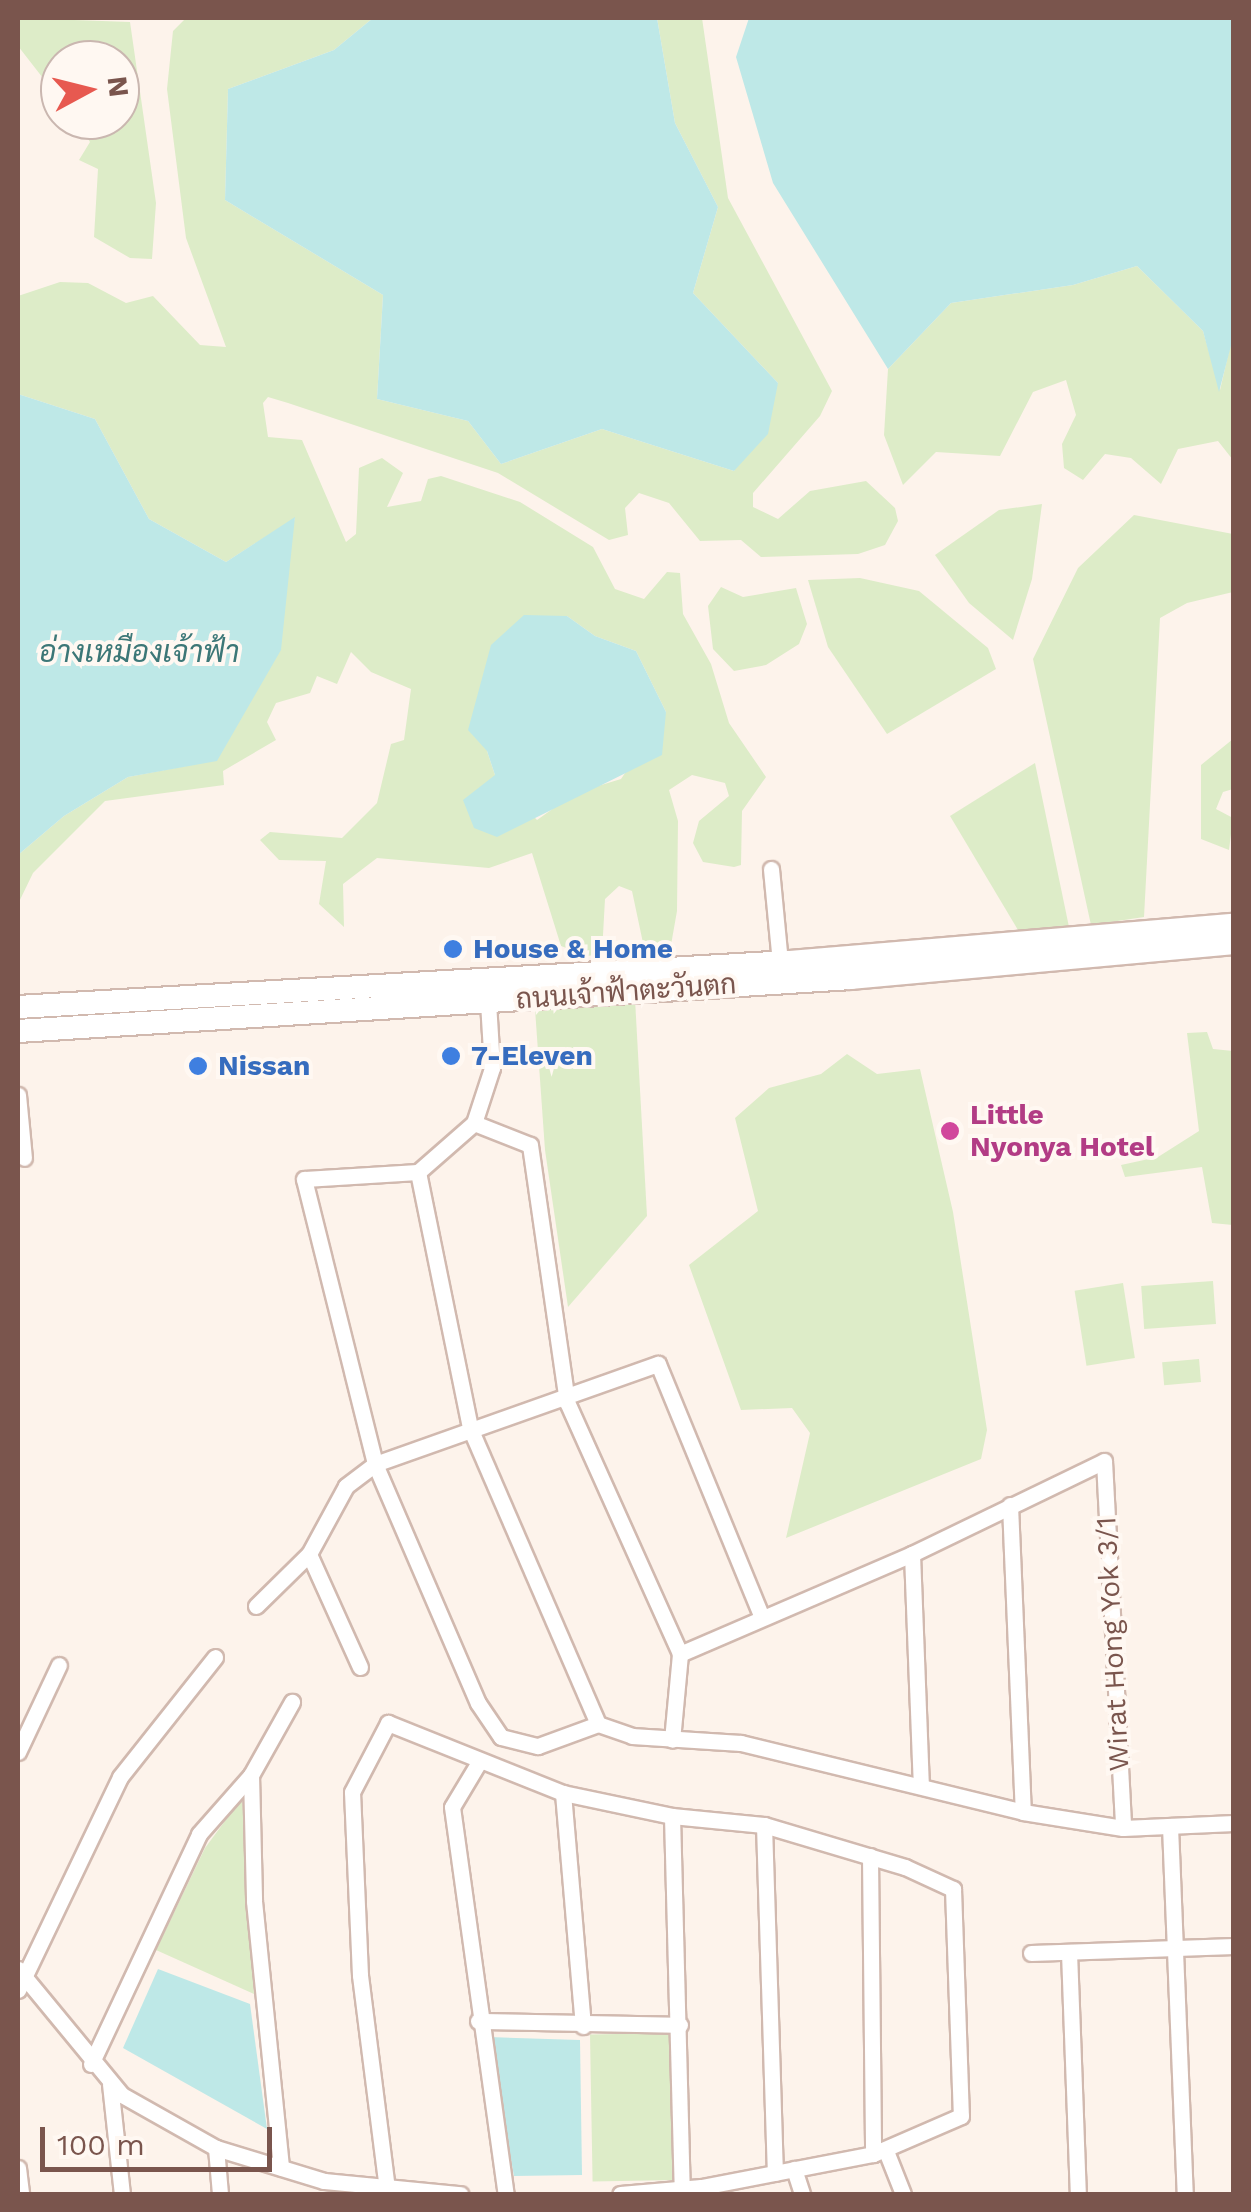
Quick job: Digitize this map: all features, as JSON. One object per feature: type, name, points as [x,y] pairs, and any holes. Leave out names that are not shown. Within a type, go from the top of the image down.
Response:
[{"type":"main road","name":"ถนนเจ้าฟ้าตะวันตก","points":[[18,1007],[780,963],[1234,926]]},
{"type":"main road","name":"ถนนเจ้าฟ้าตะวันตก","points":[[18,1031],[488,1002],[1234,944]]},
{"type":"street","points":[[771,869],[780,963]]},
{"type":"street","points":[[488,1002],[492,1068],[474,1124],[418,1172],[304,1179],[375,1464],[478,1703],[501,1737],[538,1746],[598,1724],[672,1740],[742,1744],[1023,1812],[1122,1828],[1234,1823]]},
{"type":"street","points":[[18,1095],[24,1158]]},
{"type":"street","points":[[474,1124],[530,1145],[567,1402],[680,1654],[672,1740]]},
{"type":"street","points":[[418,1172],[470,1428],[598,1724]]},
{"type":"street","points":[[256,1606],[309,1554],[346,1486],[375,1464],[470,1428],[567,1402],[658,1364],[762,1617]]},
{"type":"street","name":"Wirat Hong Yok 3/1","points":[[1010,1505],[1104,1460],[1122,1828]]},
{"type":"street","points":[[680,1654],[912,1554],[1010,1505],[1023,1812]]},
{"type":"street","points":[[309,1554],[360,1667]]},
{"type":"street","points":[[912,1554],[921,1785]]},
{"type":"street","points":[[215,1658],[120,1777],[20,1979],[110,2084],[216,2148],[304,2175],[328,2188],[460,2194]]},
{"type":"street","points":[[18,1752],[59,1666]]},
{"type":"street","points":[[91,2064],[198,1834],[252,1775],[292,1702]]},
{"type":"street","points":[[387,2189],[360,1976],[352,1792],[388,1723],[563,1793],[672,1816],[764,1825],[870,1856],[953,1889],[961,2116],[879,2152],[702,2191],[682,2188],[620,2194]]},
{"type":"street","points":[[479,1762],[452,1807],[478,2022],[506,2194]]},
{"type":"street","points":[[252,1775],[254,1901],[281,2168]]},
{"type":"street","points":[[563,1793],[583,2026]]},
{"type":"street","points":[[672,1816],[682,2188]]},
{"type":"street","points":[[764,1825],[775,2173]]},
{"type":"street","points":[[1170,1826],[1185,2194]]},
{"type":"street","points":[[870,1856],[879,2152],[903,2194]]},
{"type":"street","points":[[1031,1954],[1234,1946]]},
{"type":"street","points":[[1069,1952],[1078,2194]]},
{"type":"street","points":[[478,2022],[680,2026]]},
{"type":"street","points":[[110,2084],[122,2194]]},
{"type":"street","points":[[216,2148],[220,2194]]},
{"type":"street","points":[[18,2168],[21,2194]]},
{"type":"street","points":[[794,2169],[802,2194]]},
{"type":"street","points":[[304,2175],[306,2194]]},
{"type":"green space","points":[[18,18],[130,22],[133,40],[40,40],[40,74],[18,46]]},
{"type":"green space","points":[[186,18],[373,18],[334,50],[228,89],[225,200],[383,295],[377,399],[468,421],[501,464],[602,429],[734,471],[778,383],[693,293],[718,207],[675,123],[657,18],[702,18],[728,198],[832,391],[820,416],[753,493],[753,507],[778,519],[810,491],[866,481],[895,508],[898,521],[885,545],[858,554],[761,557],[741,540],[700,541],[669,503],[639,493],[625,508],[628,535],[609,540],[498,473],[268,397],[263,403],[268,437],[302,440],[346,542],[356,534],[359,468],[382,458],[403,473],[387,507],[421,501],[428,479],[441,476],[520,502],[593,547],[615,589],[644,599],[667,572],[680,573],[683,614],[711,664],[729,723],[766,777],[742,811],[741,865],[734,867],[703,862],[693,843],[699,821],[729,796],[725,783],[692,775],[669,790],[678,821],[677,911],[671,945],[643,943],[632,891],[619,886],[605,899],[602,953],[588,956],[561,946],[532,853],[489,868],[377,858],[343,884],[344,927],[319,904],[326,861],[279,860],[260,840],[270,832],[342,838],[377,803],[391,744],[404,740],[411,689],[371,672],[351,652],[337,684],[317,676],[310,693],[276,703],[267,722],[276,740],[223,771],[224,785],[105,801],[33,873],[18,904],[18,855],[64,816],[128,777],[217,760],[295,518],[226,562],[149,519],[95,419],[18,394],[18,296],[60,282],[88,283],[126,303],[153,296],[200,345],[226,347],[186,238],[167,89],[173,31]],"holes":[[[567,616],[595,636],[636,651],[666,712],[621,779],[575,793],[537,820],[495,775],[487,751]]]},
{"type":"green space","points":[[140,92],[156,203],[152,259],[130,258],[94,237],[98,169],[79,160],[90,142],[140,140]]},
{"type":"green space","points":[[1137,266],[1203,331],[1220,390],[1233,334],[1233,460],[1218,441],[1178,449],[1161,484],[1131,458],[1105,454],[1083,480],[1064,468],[1062,444],[1076,415],[1066,380],[1033,392],[1000,456],[936,452],[903,485],[884,435],[888,369],[951,303],[1073,285]]},
{"type":"green space","points":[[1042,504],[1032,579],[1013,640],[969,603],[935,555],[999,510]]},
{"type":"green space","points":[[1134,515],[1233,534],[1233,592],[1187,603],[1160,618],[1144,917],[1091,925],[1033,659],[1078,568]]},
{"type":"green space","points":[[860,578],[919,591],[988,648],[996,669],[887,734],[828,647],[808,580]]},
{"type":"green space","points":[[721,587],[743,597],[796,588],[807,624],[799,644],[766,665],[734,671],[713,649],[708,606]]},
{"type":"green space","points":[[1233,739],[1233,789],[1223,792],[1216,809],[1233,818],[1229,850],[1201,839],[1201,765]]},
{"type":"green space","points":[[1035,763],[1069,927],[1018,930],[950,816]]},
{"type":"green space","points":[[635,999],[647,1216],[568,1307],[545,1150],[535,1009]]},
{"type":"green space","points":[[1207,1032],[1213,1049],[1233,1051],[1233,1225],[1212,1223],[1202,1167],[1125,1177],[1121,1165],[1158,1157],[1199,1131],[1187,1033]]},
{"type":"green space","points":[[847,1054],[877,1074],[920,1069],[953,1212],[987,1430],[981,1459],[786,1538],[810,1433],[792,1408],[741,1410],[689,1265],[758,1211],[735,1118],[769,1088],[821,1074]]},
{"type":"green space","points":[[1213,1281],[1216,1324],[1144,1329],[1141,1286]]},
{"type":"green space","points":[[1123,1283],[1135,1358],[1086,1366],[1075,1291]]},
{"type":"green space","points":[[1199,1359],[1201,1382],[1164,1385],[1162,1362]]},
{"type":"green space","points":[[242,1798],[254,1994],[156,1950],[205,1848]]},
{"type":"green space","points":[[674,2033],[677,2180],[593,2181],[590,2034]]},
{"type":"water","points":[[373,18],[657,18],[675,123],[718,207],[693,293],[778,383],[768,434],[734,471],[602,429],[501,464],[468,421],[377,399],[383,295],[225,200],[228,89],[334,50]]},
{"type":"water","points":[[749,18],[1233,18],[1234,334],[1219,392],[1203,331],[1137,266],[1073,285],[951,303],[888,369],[773,183],[736,57]]},
{"type":"water","name":"อ่างเหมืองเจ้าฟ้า","points":[[18,394],[95,419],[149,519],[226,562],[295,517],[281,650],[217,761],[128,777],[64,816],[18,855]]},
{"type":"water","points":[[524,615],[567,616],[595,636],[636,651],[666,712],[662,755],[497,837],[474,828],[463,800],[495,775],[487,751],[468,730],[491,645]]},
{"type":"water","points":[[158,1969],[250,2004],[267,2129],[123,2048]]},
{"type":"water","points":[[489,2037],[580,2040],[582,2175],[514,2176]]},
{"type":"place","name":"House & Home","points":[[453,949]]},
{"type":"place","name":"7-Eleven","points":[[451,1056]]},
{"type":"place","name":"Nissan","points":[[198,1066]]},
{"type":"place","name":"Little Nyonya Hotel","points":[[950,1131]]}]
